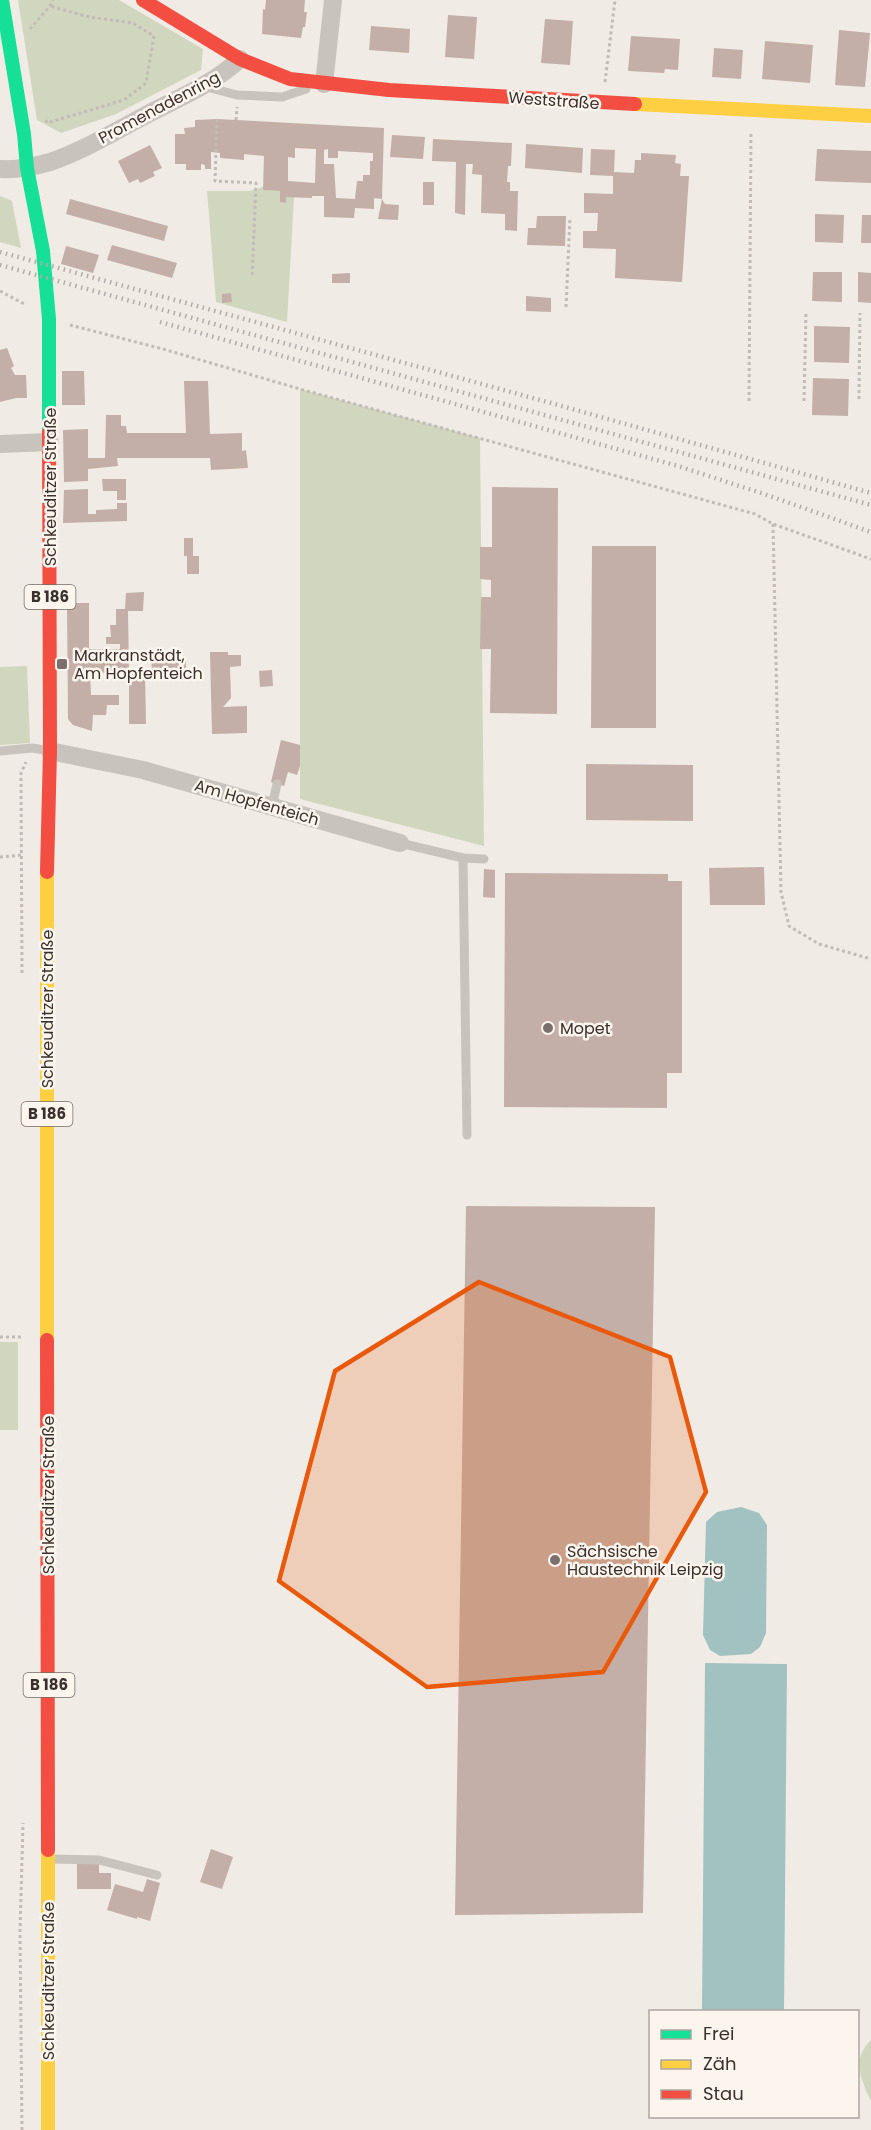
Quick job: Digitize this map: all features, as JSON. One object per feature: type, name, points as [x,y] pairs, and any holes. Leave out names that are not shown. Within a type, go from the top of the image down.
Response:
[{"type":"main road","name":"Schkeuditzer Straße","points":[[2,0],[24,134],[27,168],[43,251],[49,319],[48,2130]]},
{"type":"main road","name":"Promenadenring","points":[[143,0],[240,59]]},
{"type":"main road","name":"Weststraße","points":[[240,59],[290,79],[324,84],[603,103],[871,116]]},
{"type":"street","points":[[324,84],[333,0]]},
{"type":"street","name":"Promenadenring","points":[[0,169],[27,168],[51,161],[123,128],[203,86],[227,71],[240,59]]},
{"type":"street","points":[[0,444],[50,442]]},
{"type":"street","name":"Am Hopfenteich","points":[[50,751],[143,770],[400,843]]},
{"type":"lane","points":[[203,86],[237,95],[282,97],[324,84]]},
{"type":"lane","points":[[0,751],[32,748],[50,751]]},
{"type":"lane","points":[[272,806],[277,784]]},
{"type":"lane","name":"Am Hopfenteich","points":[[400,843],[463,858],[483,859]]},
{"type":"lane","points":[[463,858],[467,1135]]},
{"type":"lane","points":[[48,1858],[99,1860],[157,1875]]},
{"type":"path","points":[[28,31],[51,6],[53,0]]},
{"type":"path","points":[[603,103],[615,0]]},
{"type":"path","points":[[45,112],[47,123],[124,100],[146,83],[154,36],[133,23],[89,17],[51,6]]},
{"type":"path","points":[[749,401],[751,111]]},
{"type":"path","points":[[216,119],[214,181],[256,183],[252,278]]},
{"type":"path","points":[[566,307],[570,217]]},
{"type":"path","points":[[804,401],[806,312]]},
{"type":"path","points":[[859,399],[860,312]]},
{"type":"path","points":[[49,319],[163,348],[300,389],[754,514],[773,524],[871,559]]},
{"type":"path","points":[[773,524],[781,892],[789,926],[819,944],[871,959]]},
{"type":"path","points":[[0,857],[22,855]]},
{"type":"path","points":[[0,1337],[24,1337]]},
{"type":"highlighted area","points":[[479,1282],[670,1357],[706,1492],[603,1672],[427,1687],[279,1581],[335,1371]]},
{"type":"green space","points":[[18,0],[119,0],[203,49],[201,70],[116,114],[61,133],[37,120]]},
{"type":"green space","points":[[263,187],[264,190],[280,191],[280,202],[286,203],[286,197],[294,197],[287,322],[216,302],[207,191],[250,191]]},
{"type":"green space","points":[[0,196],[12,201],[21,248],[0,242]]},
{"type":"green space","points":[[300,389],[480,438],[484,846],[300,799]]},
{"type":"green space","points":[[27,666],[30,743],[0,745],[0,667]]},
{"type":"green space","points":[[0,1342],[18,1342],[18,1430],[0,1430]]},
{"type":"green space","points":[[871,2040],[871,2101],[861,2077],[860,2062],[865,2047]]},
{"type":"water","points":[[741,1507],[759,1513],[767,1525],[766,1633],[760,1647],[751,1654],[720,1656],[710,1650],[703,1635],[706,1522],[717,1512]]},
{"type":"water","points":[[705,1663],[787,1664],[784,2010],[702,2010]]},
{"type":"building","points":[[266,0],[305,0],[304,12],[307,12],[301,38],[262,34],[263,9],[265,10]]},
{"type":"building","points":[[448,15],[477,17],[474,59],[445,57]]},
{"type":"building","points":[[545,19],[573,21],[570,65],[541,63]]},
{"type":"building","points":[[371,26],[410,29],[409,53],[369,50]]},
{"type":"building","points":[[839,30],[870,33],[865,87],[835,85]]},
{"type":"building","points":[[631,36],[680,39],[678,70],[665,69],[664,73],[628,71]]},
{"type":"building","points":[[765,41],[813,45],[810,83],[762,79]]},
{"type":"building","points":[[714,48],[743,50],[741,79],[712,77]]},
{"type":"building","points":[[217,119],[384,128],[382,199],[374,198],[374,209],[355,208],[354,218],[324,217],[324,196],[286,197],[286,203],[280,202],[280,191],[263,190],[264,156],[244,154],[244,160],[220,158],[220,153],[211,152],[211,169],[205,169],[205,165],[201,164],[201,170],[186,170],[186,164],[175,164],[175,134],[185,134],[184,128],[195,127],[195,120]],"holes":[[[295,148],[316,149],[315,183],[288,181],[288,157],[295,158]],[[328,149],[328,158],[338,158],[338,151],[373,153],[373,161],[370,161],[370,175],[363,175],[363,181],[357,181],[355,199],[336,198],[334,164],[324,164],[324,150]]]},
{"type":"building","points":[[392,135],[425,137],[423,159],[390,157]]},
{"type":"building","points":[[433,139],[512,143],[511,166],[508,166],[507,182],[510,182],[510,191],[518,191],[517,231],[505,230],[505,214],[481,213],[482,175],[472,174],[473,164],[466,164],[465,215],[455,213],[456,162],[432,161]]},
{"type":"building","points":[[526,144],[583,148],[582,173],[525,168]]},
{"type":"building","points":[[150,145],[162,168],[153,172],[155,176],[140,183],[138,179],[129,183],[118,161]]},
{"type":"building","points":[[591,149],[615,150],[614,172],[634,173],[635,160],[641,160],[641,153],[676,155],[675,163],[681,164],[680,176],[689,176],[682,282],[615,278],[616,249],[583,248],[583,231],[597,231],[598,213],[584,213],[584,193],[613,194],[613,176],[590,175]]},
{"type":"building","points":[[817,149],[871,151],[871,183],[815,181]]},
{"type":"building","points":[[423,182],[434,182],[434,205],[423,205]]},
{"type":"building","points":[[70,199],[168,226],[164,241],[66,214]]},
{"type":"building","points":[[382,199],[385,204],[399,205],[398,220],[378,219]]},
{"type":"building","points":[[815,214],[844,215],[843,243],[815,242]]},
{"type":"building","points":[[862,215],[871,215],[871,243],[861,243]]},
{"type":"building","points":[[537,216],[566,216],[565,246],[527,245],[528,228],[536,228]]},
{"type":"building","points":[[112,245],[177,263],[172,278],[107,260]]},
{"type":"building","points":[[66,246],[99,255],[93,273],[61,264]]},
{"type":"building","points":[[813,272],[842,272],[842,302],[812,301]]},
{"type":"building","points":[[858,272],[871,273],[871,303],[858,302]]},
{"type":"building","points":[[350,273],[350,283],[332,283],[332,274]]},
{"type":"building","points":[[231,293],[232,302],[222,303],[222,294]]},
{"type":"building","points":[[526,296],[551,298],[551,312],[526,311]]},
{"type":"building","points":[[814,326],[850,327],[849,363],[814,362]]},
{"type":"building","points":[[7,348],[14,366],[11,368],[15,375],[26,375],[27,398],[0,402],[0,350]]},
{"type":"building","points":[[62,371],[84,371],[85,405],[62,405]]},
{"type":"building","points":[[813,378],[849,379],[848,416],[812,415]]},
{"type":"building","points":[[184,381],[208,381],[210,434],[242,433],[242,451],[246,450],[248,468],[211,470],[210,458],[117,458],[118,466],[88,469],[88,481],[64,482],[63,430],[88,429],[88,458],[105,458],[106,415],[121,415],[121,426],[126,426],[127,433],[186,433]]},
{"type":"building","points":[[102,479],[126,479],[126,500],[117,500],[117,491],[103,491]]},
{"type":"building","points":[[492,487],[558,488],[557,714],[490,713],[491,649],[480,649],[481,597],[491,597],[491,580],[480,579],[480,547],[492,547]]},
{"type":"building","points":[[88,489],[88,514],[96,514],[96,510],[117,509],[117,503],[127,503],[127,521],[63,523],[64,490]]},
{"type":"building","points":[[184,538],[193,538],[193,556],[199,556],[199,574],[187,574]]},
{"type":"building","points":[[592,546],[656,546],[656,728],[591,728]]},
{"type":"building","points":[[144,592],[143,611],[128,611],[129,672],[90,673],[91,695],[119,695],[119,705],[107,705],[106,715],[93,715],[92,731],[73,725],[68,719],[67,603],[89,603],[89,649],[120,649],[120,644],[106,644],[106,637],[111,637],[110,625],[116,625],[116,609],[125,609],[126,593]]},
{"type":"building","points":[[210,652],[241,655],[241,666],[230,667],[231,698],[223,707],[247,706],[247,733],[212,734]]},
{"type":"building","points":[[151,657],[186,657],[186,671],[152,671]]},
{"type":"building","points":[[272,670],[273,686],[260,687],[259,671]]},
{"type":"building","points":[[129,672],[145,672],[146,724],[129,724]]},
{"type":"building","points":[[281,740],[300,745],[300,766],[297,775],[288,772],[284,786],[271,782]]},
{"type":"building","points":[[586,764],[693,765],[693,821],[586,820]]},
{"type":"building","points":[[764,867],[765,905],[710,905],[709,868]]},
{"type":"building","points":[[484,869],[495,870],[495,898],[483,897]]},
{"type":"building","points":[[505,873],[668,874],[668,881],[682,881],[682,1073],[667,1073],[667,1108],[504,1107]]},
{"type":"building","name":"Sächsische Haustechnik Leipzig","points":[[466,1206],[655,1207],[643,1913],[455,1915]]},
{"type":"building","points":[[211,1849],[233,1857],[222,1889],[200,1882]]},
{"type":"building","points":[[77,1864],[99,1864],[99,1873],[111,1873],[111,1889],[77,1889]]},
{"type":"building","points":[[147,1879],[160,1883],[150,1921],[107,1910],[115,1884],[143,1892]]},
{"type":"railway","points":[[0,252],[871,493]]},
{"type":"railway","points":[[0,265],[871,505]]},
{"type":"railway","points":[[160,322],[678,466],[871,532]]},
{"type":"traffic: fast","points":[[2,0],[24,134],[27,168],[43,251],[49,319],[49,432]]},
{"type":"traffic: slow","points":[[635,104],[871,116]]},
{"type":"traffic: slow","points":[[47,872],[47,1340]]},
{"type":"traffic: slow","points":[[48,1850],[48,2130]]},
{"type":"traffic: jam","points":[[143,0],[240,59],[290,79],[389,90],[635,104]]},
{"type":"traffic: jam","points":[[47,872],[50,751],[49,432]]},
{"type":"traffic: jam","points":[[47,1340],[48,1850]]},
{"type":"place","name":"Markranstädt, Am Hopfenteich","points":[[62,664]]},
{"type":"place","name":"Mopet","points":[[548,1028]]},
{"type":"place","name":"Sächsische Haustechnik Leipzig","points":[[555,1560]]}]
